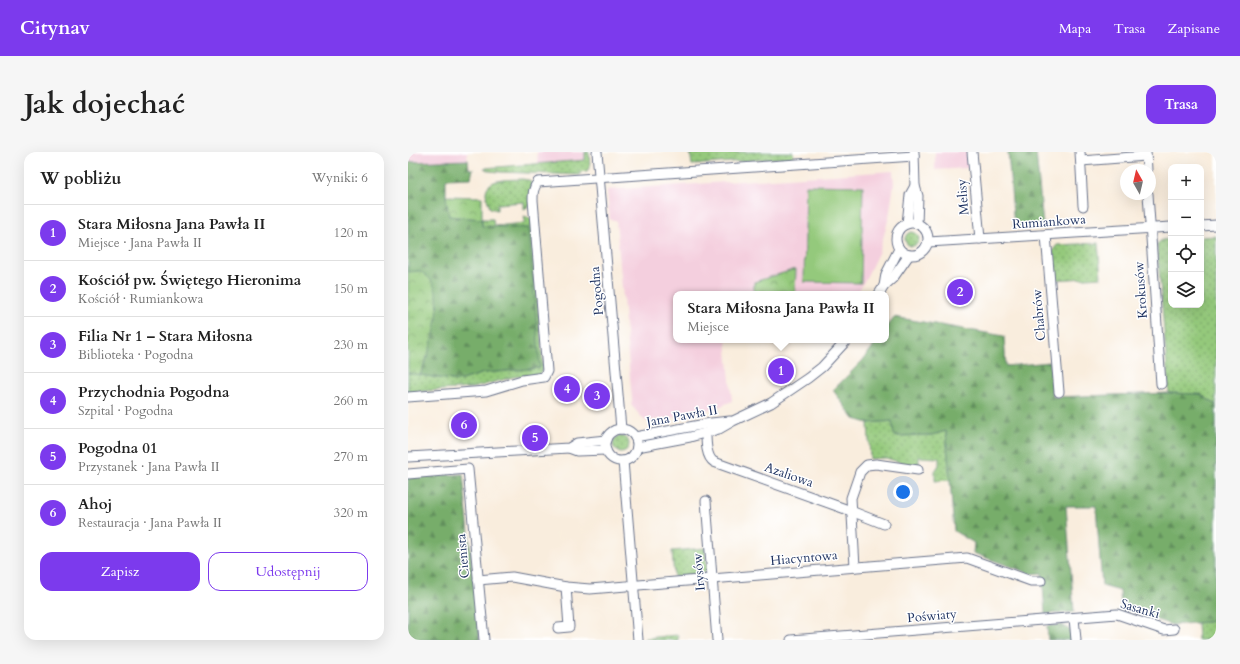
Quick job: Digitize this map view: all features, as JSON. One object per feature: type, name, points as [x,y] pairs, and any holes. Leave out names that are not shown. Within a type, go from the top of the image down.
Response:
[{"type":"street","name":"Pogodna","points":[[597,152],[621,429]]},
{"type":"street","name":"Melisy","points":[[972,152],[980,239]]},
{"type":"street","points":[[408,398],[486,391],[522,380],[544,377],[547,371],[533,191],[538,182],[914,154],[914,186],[918,196],[917,224]]},
{"type":"street","points":[[1083,206],[1080,156],[1146,154],[1147,164]]},
{"type":"street","points":[[907,224],[910,195],[914,186]]},
{"type":"street","name":"Krokusów","points":[[1148,200],[1161,384]]},
{"type":"street","points":[[907,224],[917,224],[926,231],[928,242],[923,251],[910,255],[902,252],[899,248],[896,239],[897,234],[903,226],[907,224]]},
{"type":"street","points":[[1204,226],[1216,225]]},
{"type":"street","name":"Rumiankowa","points":[[928,242],[1168,227]]},
{"type":"street","name":"Chabrów","points":[[1046,235],[1059,392]]},
{"type":"street","points":[[881,290],[886,274],[899,248]]},
{"type":"street","points":[[881,290],[893,278],[910,255]]},
{"type":"street","name":"Jana Pawła II","points":[[637,447],[719,429],[771,403],[788,393],[822,367],[844,343]]},
{"type":"street","name":"Jana Pawła II","points":[[635,437],[711,423],[733,421]]},
{"type":"street","points":[[621,429],[629,431],[635,437],[637,447],[634,455],[627,460],[623,461],[614,459],[606,450],[606,440],[611,432],[621,429]]},
{"type":"street","name":"Azaliowa","points":[[706,433],[711,461],[851,510],[884,524]]},
{"type":"street","points":[[569,448],[577,443],[606,440]]},
{"type":"street","points":[[408,457],[569,448],[577,451],[606,450]]},
{"type":"street","points":[[623,461],[638,640]]},
{"type":"street","points":[[855,567],[851,498],[860,472],[867,465],[887,465],[898,468],[918,470]]},
{"type":"street","name":"Cienista","points":[[408,474],[468,469],[484,640]]},
{"type":"street","name":"Irysów","points":[[706,501],[717,640]]},
{"type":"street","name":"Hiacyntowa","points":[[478,580],[512,577],[590,590],[713,578],[967,558],[1031,581],[1041,581]]},
{"type":"street","points":[[558,628],[569,627],[566,587]]},
{"type":"street","name":"Sasanki","points":[[1074,618],[1117,614],[1164,630],[1174,629]]},
{"type":"street","points":[[1074,618],[1076,640]]},
{"type":"street","name":"Poświaty","points":[[791,640],[1074,618]]},
{"type":"shaded area","points":[[408,152],[467,152],[468,160],[408,162]]},
{"type":"shaded area","points":[[537,152],[585,152],[585,160],[538,164]]},
{"type":"shaded area","points":[[935,152],[967,152],[968,168],[935,170]]},
{"type":"shaded area","points":[[893,171],[894,184],[889,217],[880,249],[859,291],[673,291],[673,343],[726,343],[732,401],[721,406],[685,416],[645,421],[631,405],[632,400],[616,220],[610,220],[607,190]]},
{"type":"green space","points":[[585,152],[589,152],[590,167],[587,171],[580,172],[580,175],[500,172],[489,171],[484,168],[585,160]]},
{"type":"green space","points":[[690,152],[793,152],[794,157],[692,165]]},
{"type":"green space","points":[[1008,152],[1036,152],[1043,225],[1014,227]]},
{"type":"green space","points":[[468,160],[469,169],[473,169],[471,178],[446,179],[446,196],[449,216],[482,219],[482,226],[529,228],[540,368],[484,373],[458,381],[420,375],[429,351],[438,305],[420,271],[408,272],[408,162]]},
{"type":"green space","points":[[500,180],[529,180],[531,182],[531,205],[524,209],[524,202],[497,204],[497,210],[490,208],[486,193],[490,184]]},
{"type":"green space","points":[[806,185],[863,186],[861,283],[804,282]]},
{"type":"green space","points":[[446,196],[482,197],[482,219],[449,216]]},
{"type":"green space","points":[[524,216],[530,218],[532,221],[543,367],[541,373],[538,375],[513,377],[473,388],[408,392],[408,373],[458,381],[484,373],[540,368],[482,226],[482,219],[493,219],[494,226],[525,223]]},
{"type":"green space","points":[[912,232],[917,234],[919,239],[917,244],[912,246],[907,244],[905,239],[907,234]]},
{"type":"green space","points":[[1216,236],[1216,405],[1200,394],[1169,393],[1157,244],[1162,240],[1168,239],[1168,308],[1204,308],[1204,237]]},
{"type":"green space","points":[[1098,243],[1101,277],[1055,280],[1053,250],[1057,245]]},
{"type":"green space","points":[[796,269],[795,291],[754,291],[754,282]]},
{"type":"green space","points":[[420,271],[430,279],[435,289],[437,313],[436,327],[420,375],[408,373],[408,272]]},
{"type":"green space","points":[[894,317],[1004,336],[1006,366],[1050,362],[1053,397],[1169,393],[1200,394],[1216,405],[1216,621],[1172,625],[1121,608],[1120,591],[1102,586],[1096,506],[1066,506],[1074,612],[1045,614],[1042,573],[1031,574],[973,553],[974,543],[954,531],[946,431],[932,435],[894,436],[892,421],[868,423],[854,419],[833,390],[863,360],[876,343],[889,343],[889,324]]},
{"type":"green space","points":[[892,421],[894,436],[932,435],[946,431],[950,480],[935,481],[935,471],[939,465],[939,458],[919,457],[919,466],[886,458],[870,459],[868,423]]},
{"type":"green space","points":[[618,436],[624,436],[629,441],[627,450],[624,452],[618,452],[613,447],[613,441]]},
{"type":"green space","points":[[463,474],[480,640],[408,640],[408,477]]},
{"type":"green space","points":[[705,548],[707,570],[702,574],[674,577],[672,551]]},
{"type":"green space","points":[[1216,621],[1216,640],[1198,640],[1197,623]]},
{"type":"green space","points":[[1063,625],[1071,631],[1072,640],[1048,640],[1047,626]]},
{"type":"green space","points":[[678,635],[678,640],[646,640],[646,638]]},
{"type":"place","name":"Kościół pw. Świętego Hieronima","points":[[960,292]]},
{"type":"place","name":"Stara Miłosna Jana Pawła II","points":[[781,371]]},
{"type":"place","name":"Przychodnia Pogodna","points":[[567,389]]},
{"type":"place","name":"Filia Nr 1 – Stara Miłosna","points":[[597,396]]},
{"type":"place","name":"Ahoj","points":[[464,425]]},
{"type":"place","name":"Pogodna 01","points":[[535,438]]}]
